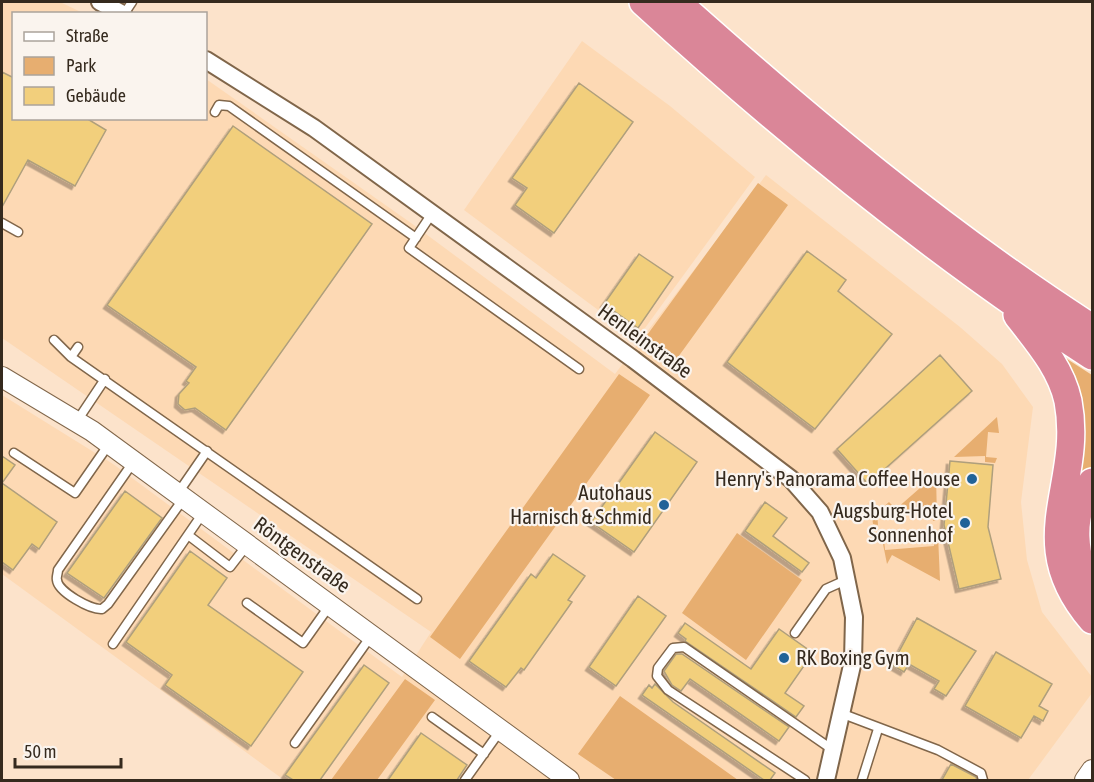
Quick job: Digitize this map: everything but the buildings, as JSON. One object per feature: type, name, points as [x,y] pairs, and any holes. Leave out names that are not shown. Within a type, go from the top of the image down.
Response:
[{"type":"highway","points":[[643,2],[810,148],[1004,297],[1092,356]]},
{"type":"highway","points":[[676,2],[824,131],[1000,265],[1092,328]]},
{"type":"highway","points":[[1004,297],[1055,367],[1068,401],[1069,447],[1058,532],[1059,561],[1069,587],[1092,620]]},
{"type":"highway","points":[[1092,482],[1078,511],[1076,531],[1080,562],[1092,593]]},
{"type":"street","points":[[99,2],[120,12]]},
{"type":"street","name":"Henleinstraße","points":[[207,61],[314,128],[642,366],[791,479],[820,512],[842,558],[854,617],[853,661],[843,714],[826,780]]},
{"type":"street","name":"Röntgenstraße","points":[[2,377],[110,443],[501,730],[564,779]]},
{"type":"street","points":[[1085,780],[1092,770]]},
{"type":"lane","points":[[215,112],[219,105],[229,106],[416,238]]},
{"type":"lane","points":[[431,215],[409,248],[579,369]]},
{"type":"lane","points":[[2,223],[18,232]]},
{"type":"lane","points":[[54,340],[71,357],[417,599]]},
{"type":"lane","points":[[71,357],[78,347]]},
{"type":"lane","points":[[77,421],[105,379]]},
{"type":"lane","points":[[14,453],[75,494],[110,443]]},
{"type":"lane","points":[[134,461],[58,570],[56,579],[60,587],[87,606],[102,609],[108,604],[181,495],[207,451]]},
{"type":"lane","points":[[113,644],[204,512]]},
{"type":"lane","points":[[188,535],[230,567],[247,544]]},
{"type":"lane","points":[[795,633],[826,589],[846,580]]},
{"type":"lane","points":[[247,603],[303,643],[330,605]]},
{"type":"lane","points":[[294,743],[372,636]]},
{"type":"lane","points":[[805,780],[668,690],[657,676],[658,668],[673,648],[684,648],[833,750]]},
{"type":"lane","points":[[843,714],[938,750],[981,773],[983,780]]},
{"type":"lane","points":[[432,717],[484,754]]},
{"type":"lane","points":[[862,780],[878,729]]},
{"type":"lane","points":[[465,780],[501,730]]},
{"type":"shaded area","points":[[2,2],[60,2],[81,12],[12,12],[12,120],[207,120],[207,80],[411,223],[615,374],[766,175],[960,327],[1002,364],[1033,407],[1021,502],[1027,560],[1042,612],[1092,677],[1092,693],[1028,780],[284,780],[2,574],[2,395],[113,464],[402,677],[431,632],[2,338]]},
{"type":"shaded area","points":[[582,41],[670,106],[755,177],[637,339],[464,210]]},
{"type":"green space","points":[[758,183],[788,205],[673,364],[642,342]]},
{"type":"green space","points":[[1056,352],[1092,375],[1092,472],[1080,491]]},
{"type":"green space","points":[[619,374],[650,395],[460,659],[430,637]]},
{"type":"green space","points":[[997,417],[999,433],[988,432],[986,457],[997,458],[995,463],[985,462],[985,456],[954,457]]},
{"type":"green space","points":[[936,474],[937,520],[933,521],[932,510],[877,513],[878,525],[873,524],[872,517],[889,502],[896,509]]},
{"type":"green space","points":[[737,533],[802,580],[746,660],[682,613]]},
{"type":"green space","points":[[934,535],[938,535],[940,581],[892,555],[887,564],[882,539],[884,538],[885,550],[934,546]]},
{"type":"green space","points":[[405,679],[435,700],[377,780],[331,780]]},
{"type":"green space","points":[[620,696],[738,780],[616,780],[578,754]]},
{"type":"place","name":"Henry's Panorama Coffee House","points":[[972,479]]},
{"type":"place","name":"Autohaus Harnisch & Schmid","points":[[664,505]]},
{"type":"place","name":"Augsburg-Hotel Sonnenhof","points":[[965,523]]},
{"type":"place","name":"RK Boxing Gym","points":[[784,658]]}]
